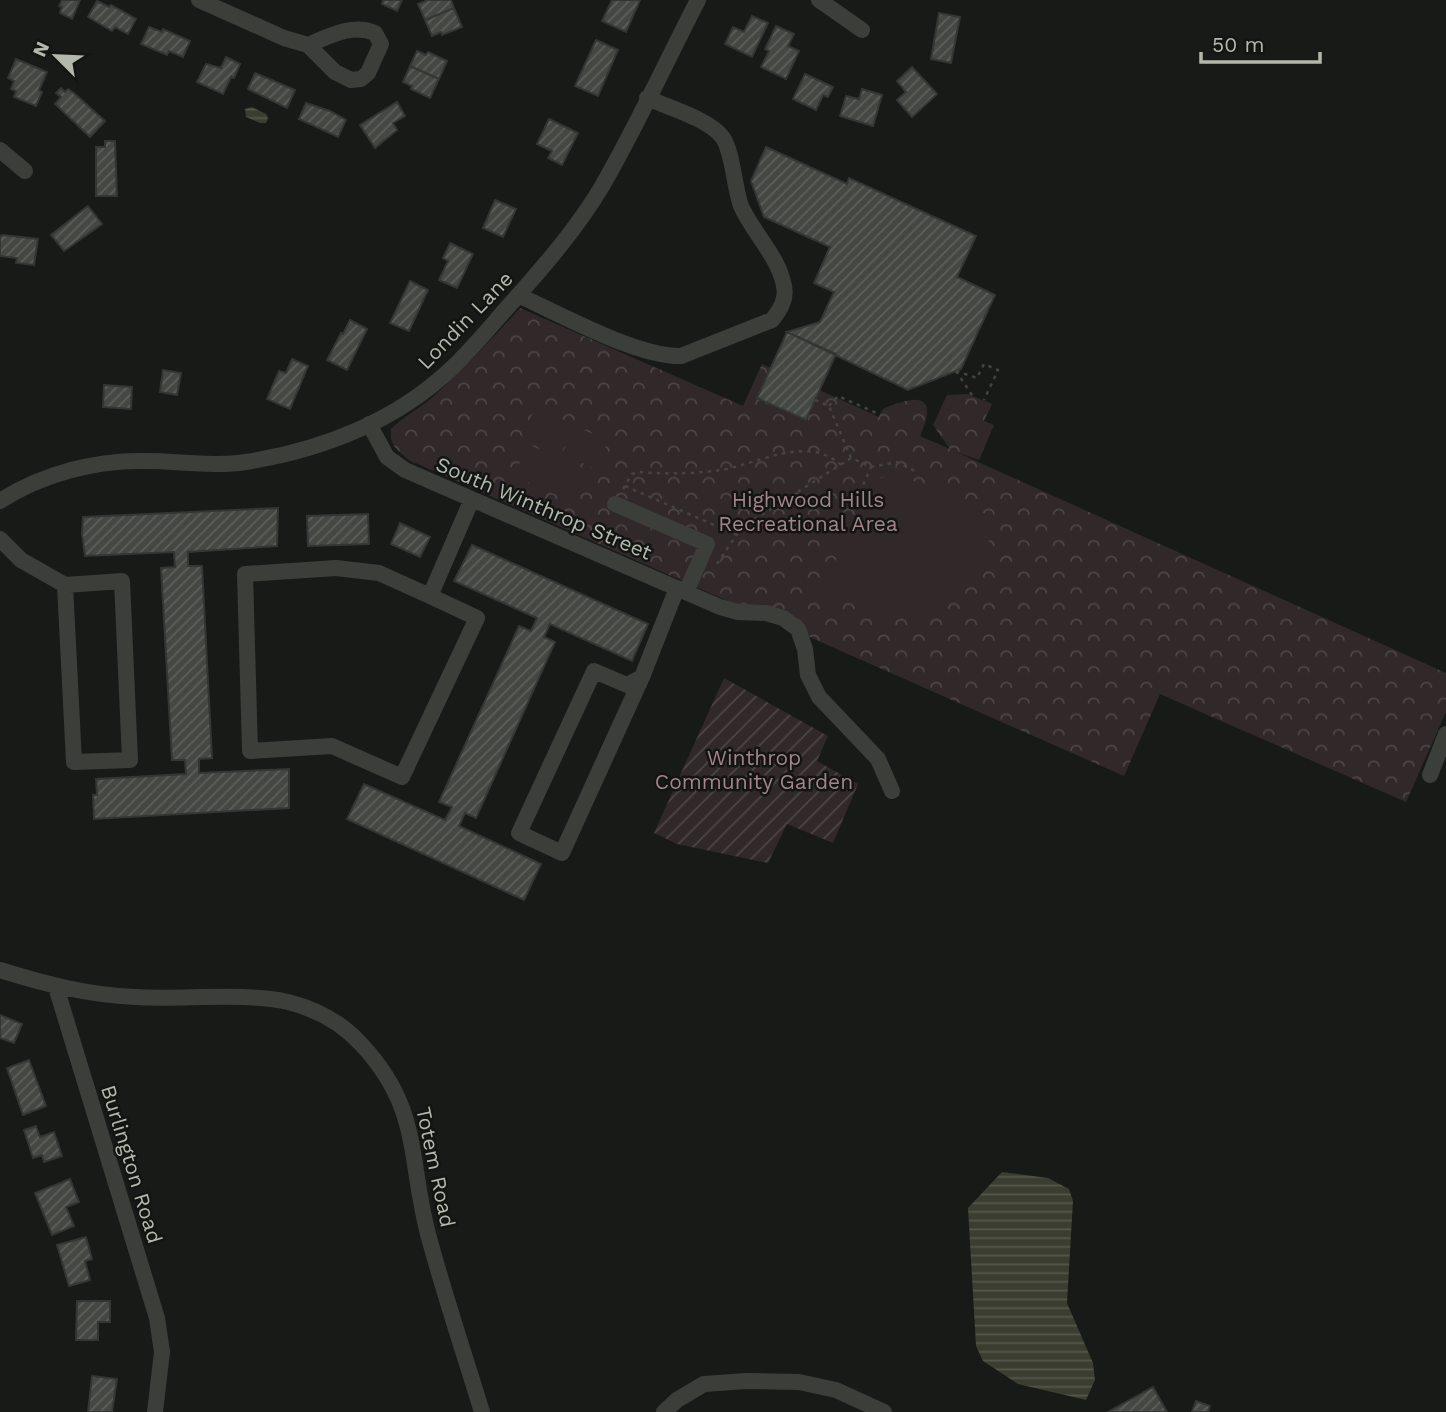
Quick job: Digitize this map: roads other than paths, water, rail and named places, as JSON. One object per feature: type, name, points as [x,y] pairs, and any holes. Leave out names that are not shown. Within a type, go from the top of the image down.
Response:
[{"type":"street","points":[[199,0],[284,38],[308,45]]},
{"type":"street","name":"Londin Lane","points":[[0,501],[44,478],[110,463],[238,463],[275,457],[336,439],[403,407],[453,367],[552,257],[601,188],[698,0]]},
{"type":"street","points":[[819,0],[862,30]]},
{"type":"street","points":[[518,295],[631,346],[666,356],[681,356],[772,320],[782,308],[785,289],[779,271],[740,202],[724,139],[712,127],[648,98]]},
{"type":"street","points":[[0,150],[25,171]]},
{"type":"street","name":"South Winthrop Street","points":[[369,425],[387,457],[405,470],[720,607],[738,612],[766,612],[783,618],[797,629],[805,649],[807,675],[818,697],[878,759],[892,791]]},
{"type":"street","points":[[430,596],[472,499]]},
{"type":"street","points":[[615,504],[707,544],[682,590],[562,853],[519,833],[594,671],[627,685],[642,677]]},
{"type":"street","points":[[0,539],[21,560],[65,585],[122,581],[130,760],[74,762],[65,585]]},
{"type":"street","points":[[336,568],[379,573],[430,596],[477,618],[402,777],[332,746],[250,751],[244,575],[336,568]]},
{"type":"street","points":[[1430,775],[1446,734]]},
{"type":"street","points":[[0,970],[56,987]]},
{"type":"street","name":"Burlington Road","points":[[56,987],[157,1318],[162,1352],[155,1412]]},
{"type":"street","name":"Totem Road","points":[[56,987],[134,997],[263,999],[289,1003],[336,1022],[355,1037],[393,1083],[403,1106],[411,1135],[426,1224],[482,1412]]},
{"type":"street","points":[[664,1412],[677,1400],[704,1384],[746,1381],[811,1385],[836,1390],[870,1409],[884,1412]]},
{"type":"park label","name":"Highwood Hills Recreational Area","points":[[808,511]]},
{"type":"park label","name":"Winthrop Community Garden","points":[[754,769]]}]
